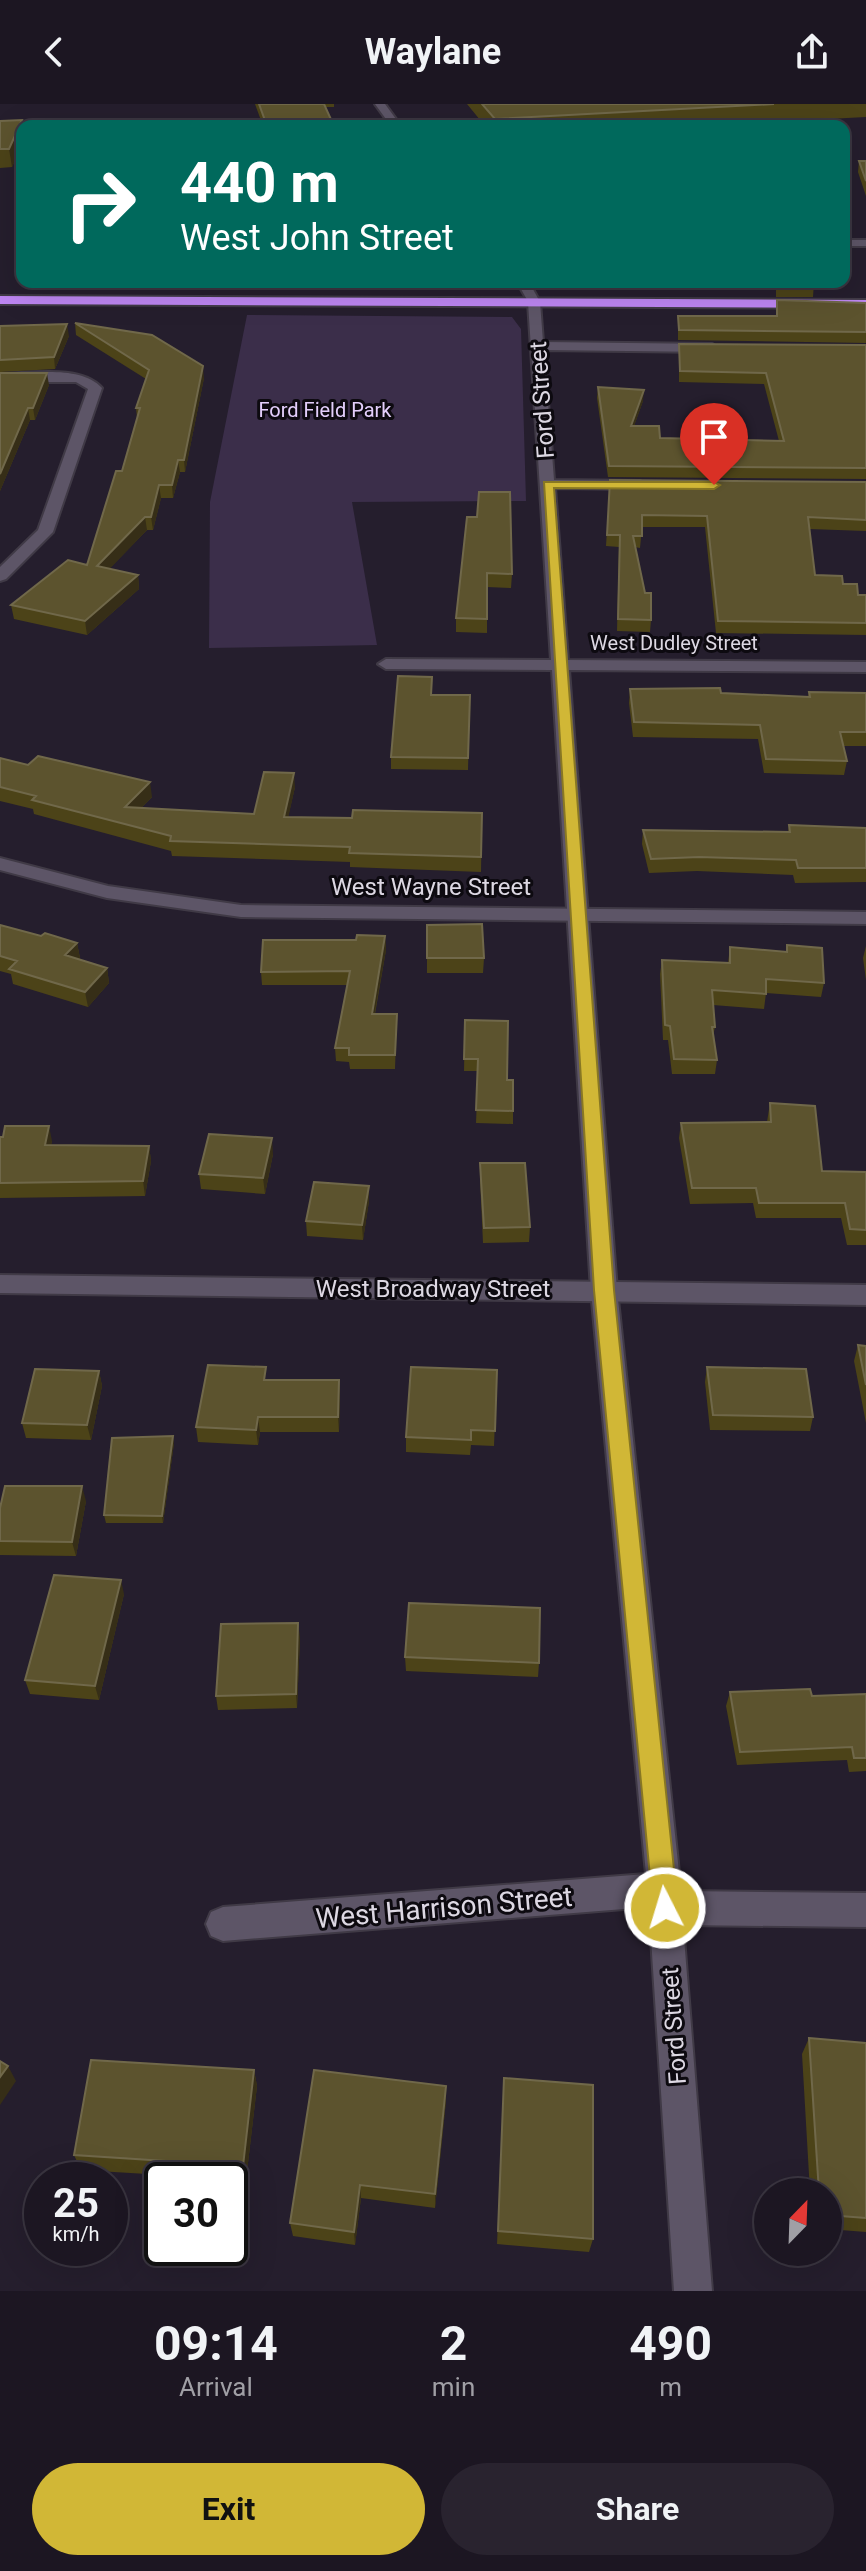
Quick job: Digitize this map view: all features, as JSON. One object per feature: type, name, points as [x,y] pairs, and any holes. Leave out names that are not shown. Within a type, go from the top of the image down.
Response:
[{"type":"highway","points":[[0,289],[866,292]]},
{"type":"highway","points":[[0,300],[529,292],[866,304]]},
{"type":"street","name":"Ford Street","points":[[529,292],[539,346],[604,1290],[665,1899],[693,2291]]},
{"type":"street","points":[[539,346],[726,348]]},
{"type":"street","points":[[0,378],[76,378],[95,388],[45,532],[0,576]]},
{"type":"street","points":[[548,484],[658,485]]},
{"type":"street","name":"West Dudley Street","points":[[386,664],[866,667]]},
{"type":"street","name":"West Wayne Street","points":[[0,864],[107,892],[241,911],[866,918]]},
{"type":"street","name":"West Broadway Street","points":[[0,1284],[866,1295]]},
{"type":"street","name":"West Harrison Street","points":[[223,1924],[665,1899],[866,1910]]},
{"type":"green space","name":"Ford Field Park","points":[[247,315],[512,317],[521,329],[526,501],[352,502],[377,645],[209,648],[210,502]]},
{"type":"building","points":[[259,104],[324,104],[331,120],[265,120]]},
{"type":"building","points":[[482,104],[774,104],[495,119]]},
{"type":"building","points":[[16,120],[16,133],[9,149],[0,149],[0,121]]},
{"type":"building","points":[[859,161],[866,161],[866,181]]},
{"type":"building","points":[[777,300],[866,303],[866,332],[679,330],[678,316],[777,316]]},
{"type":"building","points":[[75,323],[152,335],[203,366],[184,460],[178,460],[172,485],[159,485],[151,517],[145,517],[97,566],[138,575],[85,621],[11,605],[68,560],[87,565],[116,471],[122,471],[140,408],[136,408],[149,370]]},
{"type":"building","points":[[67,324],[54,357],[0,360],[0,326]]},
{"type":"building","points":[[679,344],[866,345],[866,468],[609,466],[598,387],[644,390],[631,426],[659,426],[660,438],[784,441],[766,373],[680,371]]},
{"type":"building","points":[[0,373],[47,373],[33,408],[28,408],[0,474]]},
{"type":"building","points":[[610,480],[866,482],[866,520],[808,517],[815,575],[842,576],[843,584],[857,584],[858,595],[866,595],[866,623],[718,621],[707,516],[642,515],[642,536],[633,536],[645,593],[651,593],[651,620],[618,619],[620,535],[607,535]]},
{"type":"building","points":[[479,492],[510,492],[512,574],[487,573],[487,619],[456,618],[467,517],[477,517]]},
{"type":"building","points":[[398,676],[432,677],[431,695],[470,695],[468,758],[391,757]]},
{"type":"building","points":[[720,688],[721,693],[810,697],[809,692],[866,693],[866,732],[840,732],[847,761],[766,759],[760,725],[634,722],[630,689]]},
{"type":"building","points":[[38,756],[150,782],[125,807],[254,814],[264,772],[294,773],[284,817],[352,818],[353,810],[482,813],[481,857],[349,853],[350,847],[170,841],[171,836],[32,800],[36,796],[0,787],[0,758],[28,765]]},
{"type":"building","points":[[789,825],[866,828],[866,868],[798,868],[796,860],[651,859],[643,830],[790,832]]},
{"type":"building","points":[[482,924],[484,958],[427,958],[427,925]]},
{"type":"building","points":[[0,925],[41,936],[45,933],[77,943],[65,955],[107,968],[85,992],[9,969],[17,961],[0,956]]},
{"type":"building","points":[[357,935],[385,936],[372,1014],[397,1014],[395,1055],[349,1055],[349,1048],[335,1048],[350,971],[261,972],[263,940],[356,940]]},
{"type":"building","points":[[787,945],[822,948],[824,983],[766,979],[766,994],[712,990],[715,1027],[712,1027],[717,1060],[674,1059],[670,1026],[665,1025],[662,960],[730,963],[730,947],[787,952]]},
{"type":"building","points":[[465,1020],[508,1021],[507,1080],[513,1080],[513,1111],[476,1110],[478,1059],[464,1059]]},
{"type":"building","points":[[770,1103],[815,1106],[822,1171],[866,1172],[866,1230],[850,1229],[845,1203],[759,1203],[756,1188],[692,1188],[681,1123],[771,1122]]},
{"type":"building","points":[[5,1126],[49,1126],[45,1145],[149,1146],[143,1181],[0,1183],[0,1137],[3,1137]]},
{"type":"building","points":[[209,1134],[272,1138],[263,1178],[199,1174]]},
{"type":"building","points":[[480,1163],[525,1163],[530,1227],[484,1228]]},
{"type":"building","points":[[314,1182],[369,1186],[362,1225],[306,1221]]},
{"type":"building","points":[[858,1345],[866,1346],[866,1385]]},
{"type":"building","points":[[208,1365],[266,1367],[264,1380],[339,1380],[338,1417],[258,1417],[256,1430],[196,1427]]},
{"type":"building","points":[[411,1367],[497,1370],[495,1431],[471,1430],[471,1440],[406,1437]]},
{"type":"building","points":[[707,1367],[806,1369],[813,1417],[713,1415]]},
{"type":"building","points":[[35,1369],[99,1371],[87,1425],[22,1423]]},
{"type":"building","points":[[173,1436],[162,1516],[104,1515],[112,1438]]},
{"type":"building","points":[[5,1486],[82,1486],[72,1542],[0,1541],[0,1508]]},
{"type":"building","points":[[54,1575],[121,1580],[95,1686],[25,1680]]},
{"type":"building","points":[[409,1603],[540,1608],[539,1663],[405,1657]]},
{"type":"building","points":[[298,1623],[296,1694],[216,1696],[221,1624]]},
{"type":"building","points":[[810,1689],[812,1696],[866,1694],[866,1758],[854,1758],[852,1747],[740,1752],[730,1692]]},
{"type":"building","points":[[809,2038],[866,2043],[866,2218],[842,2216],[842,2178],[818,2178]]},
{"type":"building","points":[[91,2060],[254,2070],[243,2162],[182,2162],[74,2155]]},
{"type":"building","points":[[0,2061],[8,2066],[0,2077]]},
{"type":"building","points":[[314,2070],[446,2086],[435,2194],[360,2185],[354,2232],[290,2223]]},
{"type":"building","points":[[504,2078],[593,2085],[593,2239],[498,2231]]},
{"type":"route","points":[[665,1908],[604,1290],[548,484],[714,485]]}]
